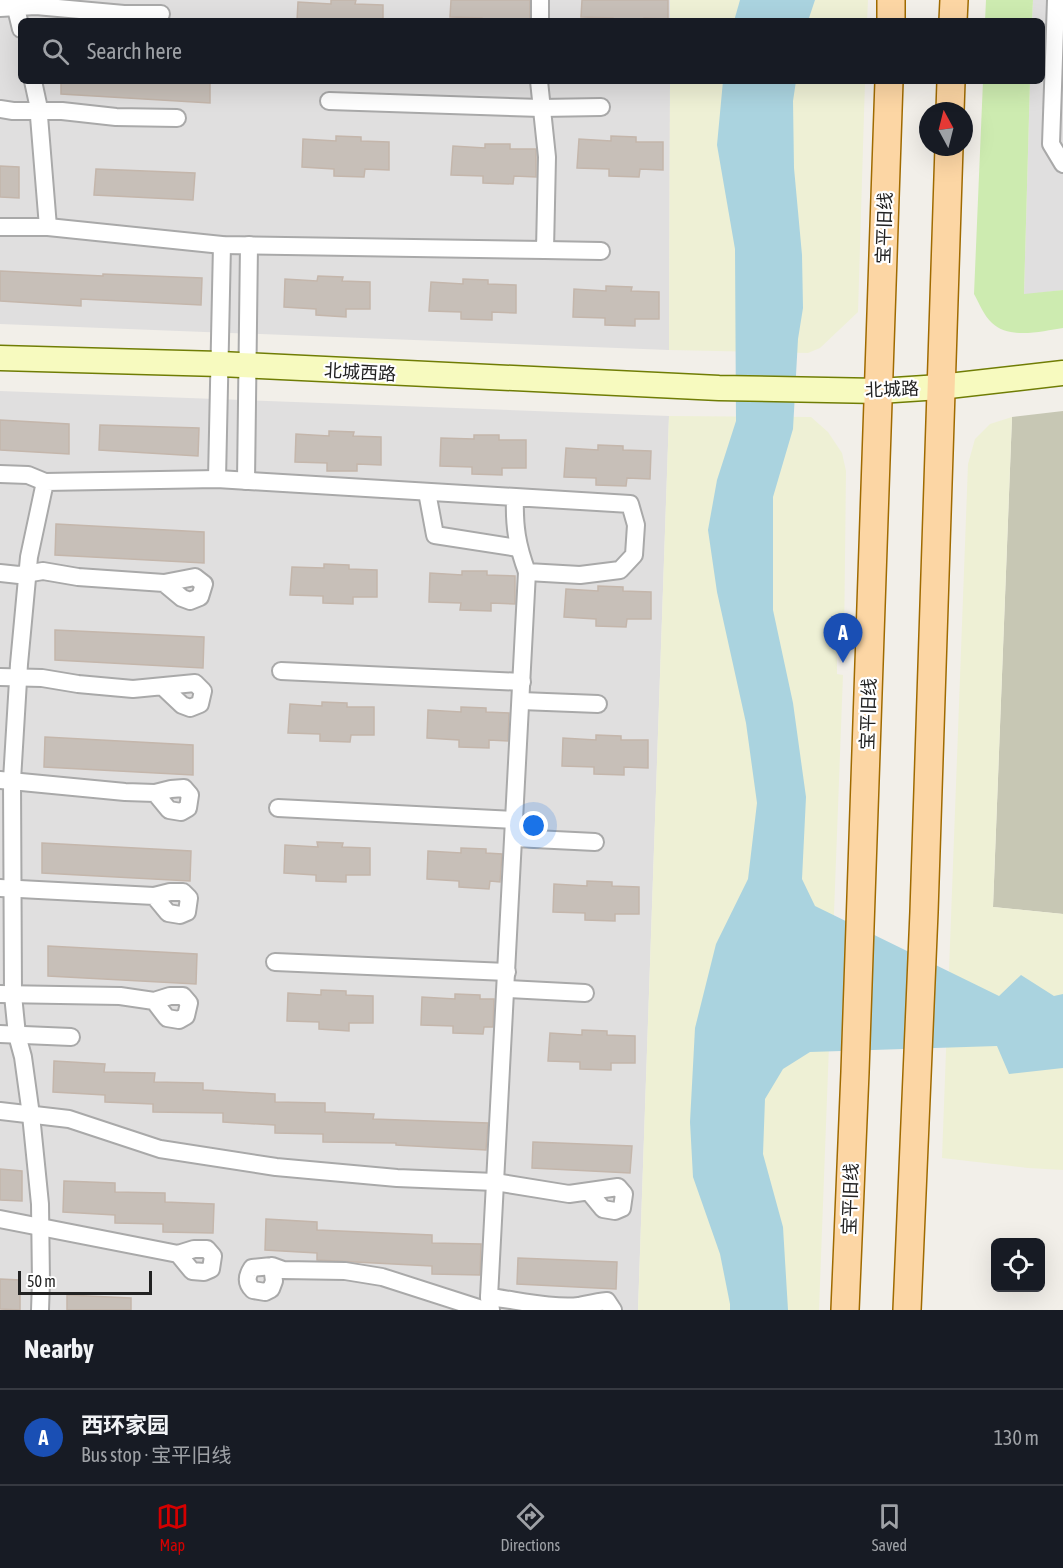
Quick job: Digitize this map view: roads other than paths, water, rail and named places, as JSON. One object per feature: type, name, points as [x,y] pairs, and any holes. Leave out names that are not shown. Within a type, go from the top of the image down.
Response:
[{"type":"main road","points":[[891,0],[891,18]]},
{"type":"main road","points":[[953,18],[954,0]]},
{"type":"main road","name":"宝平旧线","points":[[845,1310],[889,84]]},
{"type":"main road","points":[[950,102],[951,84]]},
{"type":"main road","points":[[907,1310],[924,912],[949,156]]},
{"type":"street","points":[[540,0],[540,18]]},
{"type":"street","points":[[18,22],[10,5],[105,13],[161,14]]},
{"type":"street","points":[[1058,7],[1052,144],[1063,164]]},
{"type":"street","points":[[34,84],[39,112],[48,226]]},
{"type":"street","points":[[539,84],[547,157],[545,250]]},
{"type":"street","points":[[329,101],[541,108],[601,107]]},
{"type":"street","points":[[0,109],[62,111],[138,118],[177,118]]},
{"type":"street","points":[[0,227],[48,226],[222,245],[601,251]]},
{"type":"street","points":[[218,479],[222,245]]},
{"type":"street","points":[[246,481],[249,245]]},
{"type":"street","name":"北城西路","points":[[0,358],[220,364],[719,388]]},
{"type":"street","name":"北城路","points":[[719,388],[879,391],[940,387],[1063,373]]},
{"type":"street","points":[[0,474],[28,475],[45,482],[218,479],[630,504],[636,525],[634,555],[621,570],[579,574],[527,572]]},
{"type":"street","points":[[40,1310],[42,1282],[40,1204],[31,1115],[23,1057],[8,1034],[6,780],[27,572],[45,482]]},
{"type":"street","points":[[427,492],[435,535],[518,548]]},
{"type":"street","points":[[488,1306],[527,572],[518,548],[514,518],[516,497]]},
{"type":"street","points":[[0,573],[19,575],[43,571],[78,577],[164,583]]},
{"type":"street","points":[[282,671],[522,682]]},
{"type":"street","points":[[0,677],[42,678],[133,689],[164,688]]},
{"type":"street","points":[[521,701],[598,704]]},
{"type":"street","points":[[6,780],[70,788],[155,793]]},
{"type":"street","points":[[278,808],[515,820]]},
{"type":"street","points":[[514,838],[595,842]]},
{"type":"street","points":[[6,888],[154,896]]},
{"type":"street","points":[[275,962],[506,980],[585,993]]},
{"type":"street","points":[[7,994],[120,996],[153,1001]]},
{"type":"street","points":[[8,1034],[71,1037]]},
{"type":"street","points":[[0,1111],[69,1119],[160,1149],[276,1167],[397,1178],[495,1182],[569,1194],[589,1192]]},
{"type":"street","points":[[0,1219],[40,1225],[178,1254]]},
{"type":"street","points":[[272,1266],[283,1270],[345,1271],[382,1277],[488,1306],[580,1308],[594,1302],[607,1301],[613,1310]]},
{"type":"water","points":[[740,0],[815,0],[809,18],[735,18]]},
{"type":"water","points":[[723,84],[796,84],[793,101],[794,168],[802,255],[803,308],[798,339],[793,429],[773,497],[773,610],[793,703],[806,797],[802,879],[815,906],[999,996],[1021,975],[1054,996],[1063,994],[1063,1068],[1009,1074],[997,1046],[810,1052],[783,1069],[765,1099],[763,1154],[783,1227],[788,1310],[730,1310],[720,1254],[693,1177],[690,1122],[695,1028],[716,944],[748,879],[757,803],[746,723],[717,592],[708,530],[717,480],[736,421],[735,249],[717,145]]},
{"type":"place","name":"西环家园","points":[[843,663]]}]
